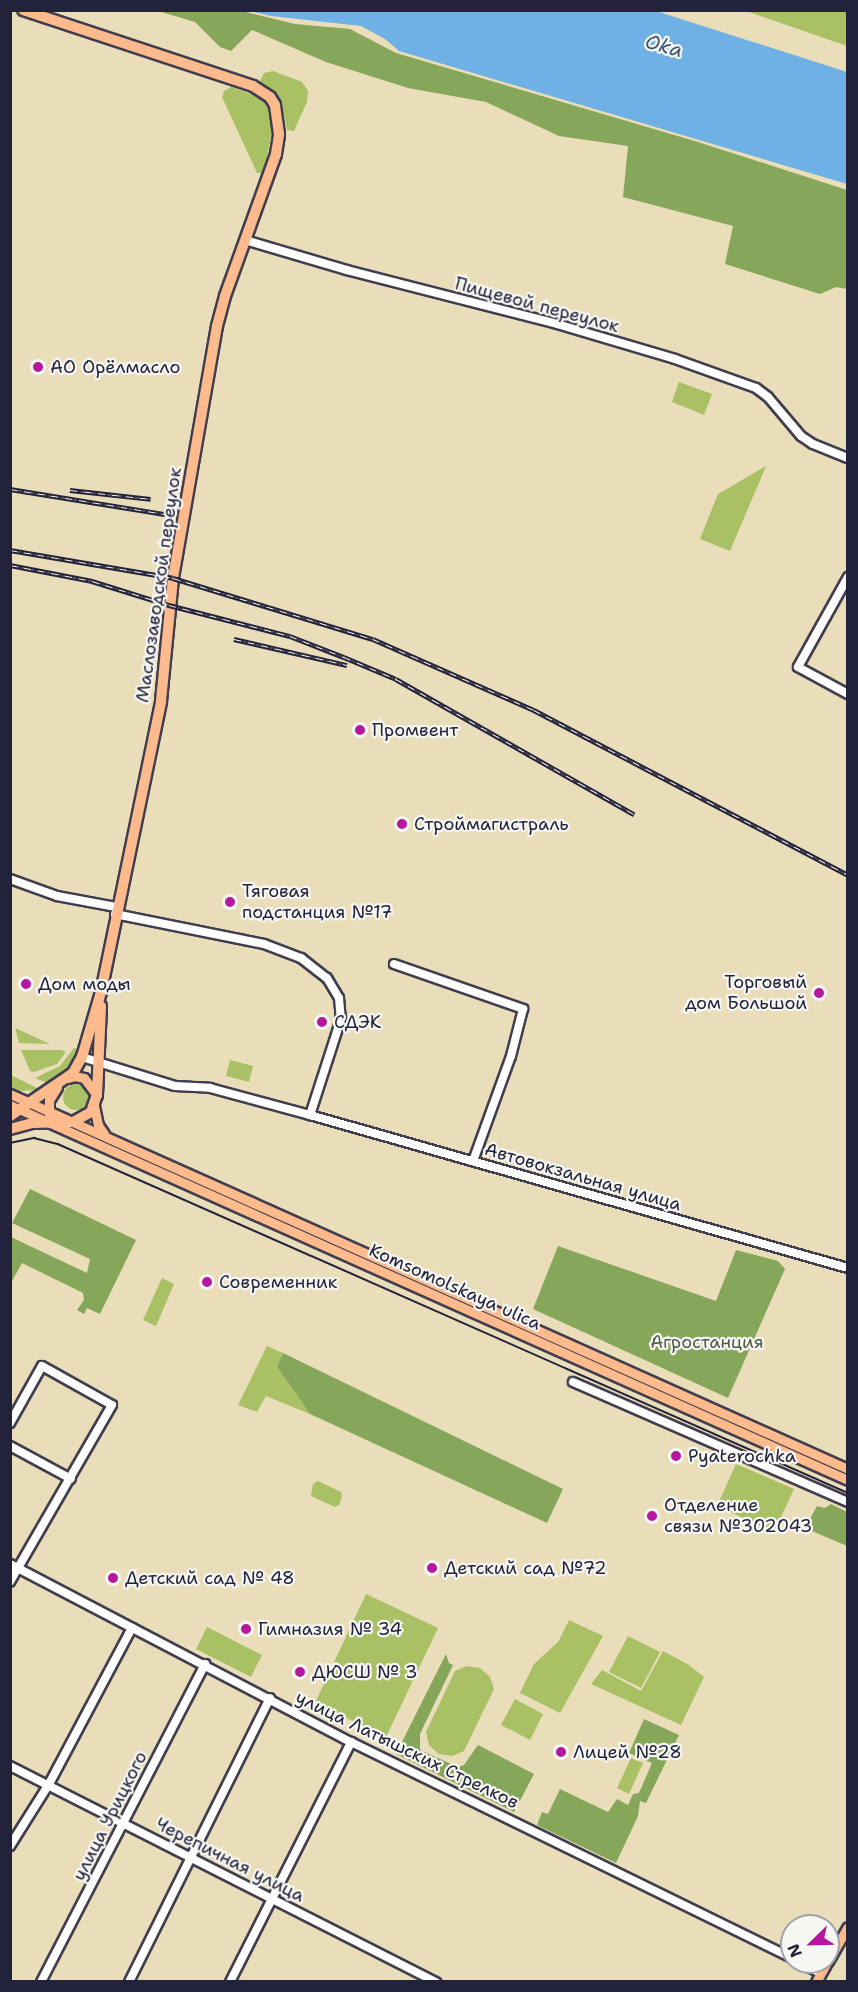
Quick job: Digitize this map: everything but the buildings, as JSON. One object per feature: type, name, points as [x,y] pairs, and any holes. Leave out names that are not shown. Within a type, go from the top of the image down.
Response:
[{"type":"highway","name":"Маслозаводской переулок","points":[[23,10],[243,82],[262,91],[275,105],[279,118],[276,154],[217,326],[173,578],[161,701],[101,992],[82,1057],[68,1078]]},
{"type":"highway","name":"Маслозаводской переулок","points":[[96,1101],[101,992]]},
{"type":"highway","points":[[18,1108],[68,1078]]},
{"type":"highway","points":[[73,1122],[87,1116],[96,1101]]},
{"type":"highway","points":[[10,1129],[26,1124],[50,1122]]},
{"type":"highway","name":"Komsomolskaya ulica","points":[[50,1122],[73,1122]]},
{"type":"main road","points":[[68,1078],[84,1078],[96,1101],[98,1125],[108,1138]]},
{"type":"main road","points":[[50,1122],[49,1100],[57,1086]]},
{"type":"main road","name":"Komsomolskaya ulica","points":[[10,1094],[18,1108],[848,1480]]},
{"type":"main road","name":"Komsomolskaya ulica","points":[[18,1108],[48,1111],[848,1469]]},
{"type":"main road","points":[[840,1941],[848,1927]]},
{"type":"street","name":"Пищевой переулок","points":[[245,240],[347,270],[557,324],[696,367],[762,392],[801,436],[813,444],[848,458]]},
{"type":"street","points":[[848,577],[798,667],[848,694]]},
{"type":"street","points":[[10,879],[57,896],[264,944],[301,958],[327,978],[339,998],[340,1019],[310,1115]]},
{"type":"street","points":[[394,964],[524,1010],[511,1056],[473,1161]]},
{"type":"street","name":"Автовокзальная улица","points":[[82,1057],[175,1086],[210,1088],[310,1115],[848,1268]]},
{"type":"street","points":[[10,1423],[42,1366],[112,1405],[70,1479],[14,1566],[10,1582]]},
{"type":"street","points":[[573,1382],[848,1502]]},
{"type":"street","points":[[10,1446],[70,1479]]},
{"type":"street","name":"улица Латышских Стрелков","points":[[14,1566],[351,1742],[780,1952]]},
{"type":"street","points":[[10,1846],[49,1784],[132,1628]]},
{"type":"street","name":"улица Урицкого","points":[[41,1982],[205,1664]]},
{"type":"street","points":[[129,1982],[270,1698]]},
{"type":"street","points":[[230,1982],[351,1742]]},
{"type":"street","name":"Черепичная улица","points":[[10,1766],[436,1982]]},
{"type":"green space","points":[[158,11],[242,11],[295,24],[350,29],[396,53],[698,142],[847,190],[847,289],[836,287],[820,294],[725,264],[733,226],[623,197],[628,146],[559,136],[486,102],[408,88],[326,62],[252,30],[231,51],[220,47],[195,22]]},
{"type":"green space","points":[[746,11],[847,11],[847,46]]},
{"type":"green space","points":[[273,71],[302,82],[308,91],[307,102],[294,131],[287,130],[281,101],[259,83],[264,73]]},
{"type":"green space","points":[[231,87],[259,97],[269,107],[273,124],[265,171],[261,173],[257,173],[222,97],[224,91]]},
{"type":"green space","points":[[679,382],[712,394],[704,415],[672,402]]},
{"type":"green space","points":[[766,466],[730,551],[700,539],[718,494]]},
{"type":"green space","points":[[15,1028],[26,1033],[50,1044],[19,1043]]},
{"type":"green space","points":[[74,1048],[78,1049],[67,1072],[45,1089],[48,1083],[35,1078],[60,1066]]},
{"type":"green space","points":[[21,1050],[62,1050],[66,1052],[57,1064],[34,1072],[30,1071]]},
{"type":"green space","points":[[230,1060],[253,1066],[249,1082],[226,1076]]},
{"type":"green space","points":[[11,1075],[42,1090],[18,1091],[11,1088]]},
{"type":"green space","points":[[76,1084],[85,1088],[89,1097],[85,1106],[76,1110],[67,1106],[63,1097],[67,1088]]},
{"type":"green space","points":[[30,1189],[136,1240],[100,1314],[87,1308],[84,1314],[77,1310],[84,1300],[83,1293],[22,1263],[11,1283],[11,1237],[87,1273],[90,1259],[12,1223]]},
{"type":"green space","name":"Агростанция","points":[[558,1246],[716,1301],[736,1250],[778,1261],[785,1269],[728,1398],[533,1309]]},
{"type":"green space","points":[[162,1278],[174,1284],[156,1326],[143,1320]]},
{"type":"green space","points":[[267,1346],[283,1353],[277,1367],[310,1414],[266,1396],[257,1412],[238,1405]]},
{"type":"green space","points":[[283,1353],[563,1489],[547,1523],[310,1414],[277,1367]]},
{"type":"green space","points":[[736,1464],[794,1489],[774,1532],[717,1506]]},
{"type":"green space","points":[[318,1481],[341,1492],[339,1505],[335,1507],[311,1496],[313,1484]]},
{"type":"green space","points":[[831,1504],[847,1512],[847,1546],[805,1528],[817,1506],[825,1508]]},
{"type":"green space","points":[[366,1594],[438,1628],[386,1737],[315,1703]]},
{"type":"green space","points":[[569,1620],[603,1636],[560,1713],[520,1693],[534,1664],[558,1642]]},
{"type":"green space","points":[[207,1627],[262,1655],[251,1677],[196,1649]]},
{"type":"green space","points":[[628,1636],[660,1652],[641,1688],[609,1672]]},
{"type":"green space","points":[[663,1651],[689,1665],[704,1677],[681,1725],[591,1684],[602,1670],[641,1691]]},
{"type":"green space","points":[[446,1654],[449,1663],[453,1665],[420,1734],[420,1750],[458,1767],[464,1765],[478,1745],[534,1774],[514,1812],[396,1754]]},
{"type":"green space","points":[[467,1666],[480,1668],[490,1677],[494,1689],[464,1751],[452,1756],[439,1754],[429,1745],[426,1732],[455,1671]]},
{"type":"green space","points":[[515,1699],[543,1714],[530,1740],[501,1725]]},
{"type":"green space","points":[[644,1719],[679,1735],[646,1803],[640,1801],[638,1816],[616,1863],[537,1825],[542,1812],[548,1814],[560,1789],[608,1812],[617,1799],[628,1805],[633,1794],[639,1793],[652,1763],[629,1753]]},
{"type":"green space","points":[[631,1758],[643,1763],[629,1794],[617,1788]]},
{"type":"water","name":"Oka","points":[[250,11],[656,11],[847,72],[847,184],[399,51],[385,39],[361,26],[271,16]]},
{"type":"tram line","points":[[10,1143],[34,1138],[58,1144],[848,1493]]},
{"type":"railway","points":[[10,489],[165,514]]},
{"type":"railway","points":[[70,490],[151,499]]},
{"type":"railway","points":[[10,550],[173,578],[373,639],[534,710],[848,875]]},
{"type":"railway","points":[[10,565],[92,581],[169,605],[290,636],[344,657],[396,679],[634,814]]},
{"type":"railway","points":[[234,639],[347,665]]},
{"type":"place","name":"АО Орёлмасло","points":[[38,367]]},
{"type":"place","name":"Промвент","points":[[360,730]]},
{"type":"place","name":"Строймагистраль","points":[[402,824]]},
{"type":"place","name":"Тяговая подстанция №17","points":[[230,902]]},
{"type":"place","name":"Дом моды","points":[[26,984]]},
{"type":"place","name":"Торговый дом Большой","points":[[819,993]]},
{"type":"place","name":"СДЭК","points":[[322,1022]]},
{"type":"place","name":"Современник","points":[[207,1282]]},
{"type":"place","name":"Pyaterochka","points":[[676,1456]]},
{"type":"place","name":"Отделение связи №302043","points":[[652,1516]]},
{"type":"place","name":"Детский сад №72","points":[[432,1568]]},
{"type":"place","name":"Детский сад № 48","points":[[113,1578]]},
{"type":"place","name":"Гимназия № 34","points":[[246,1629]]},
{"type":"place","name":"ДЮСШ № 3","points":[[300,1672]]},
{"type":"place","name":"Лицей №28","points":[[561,1752]]}]
